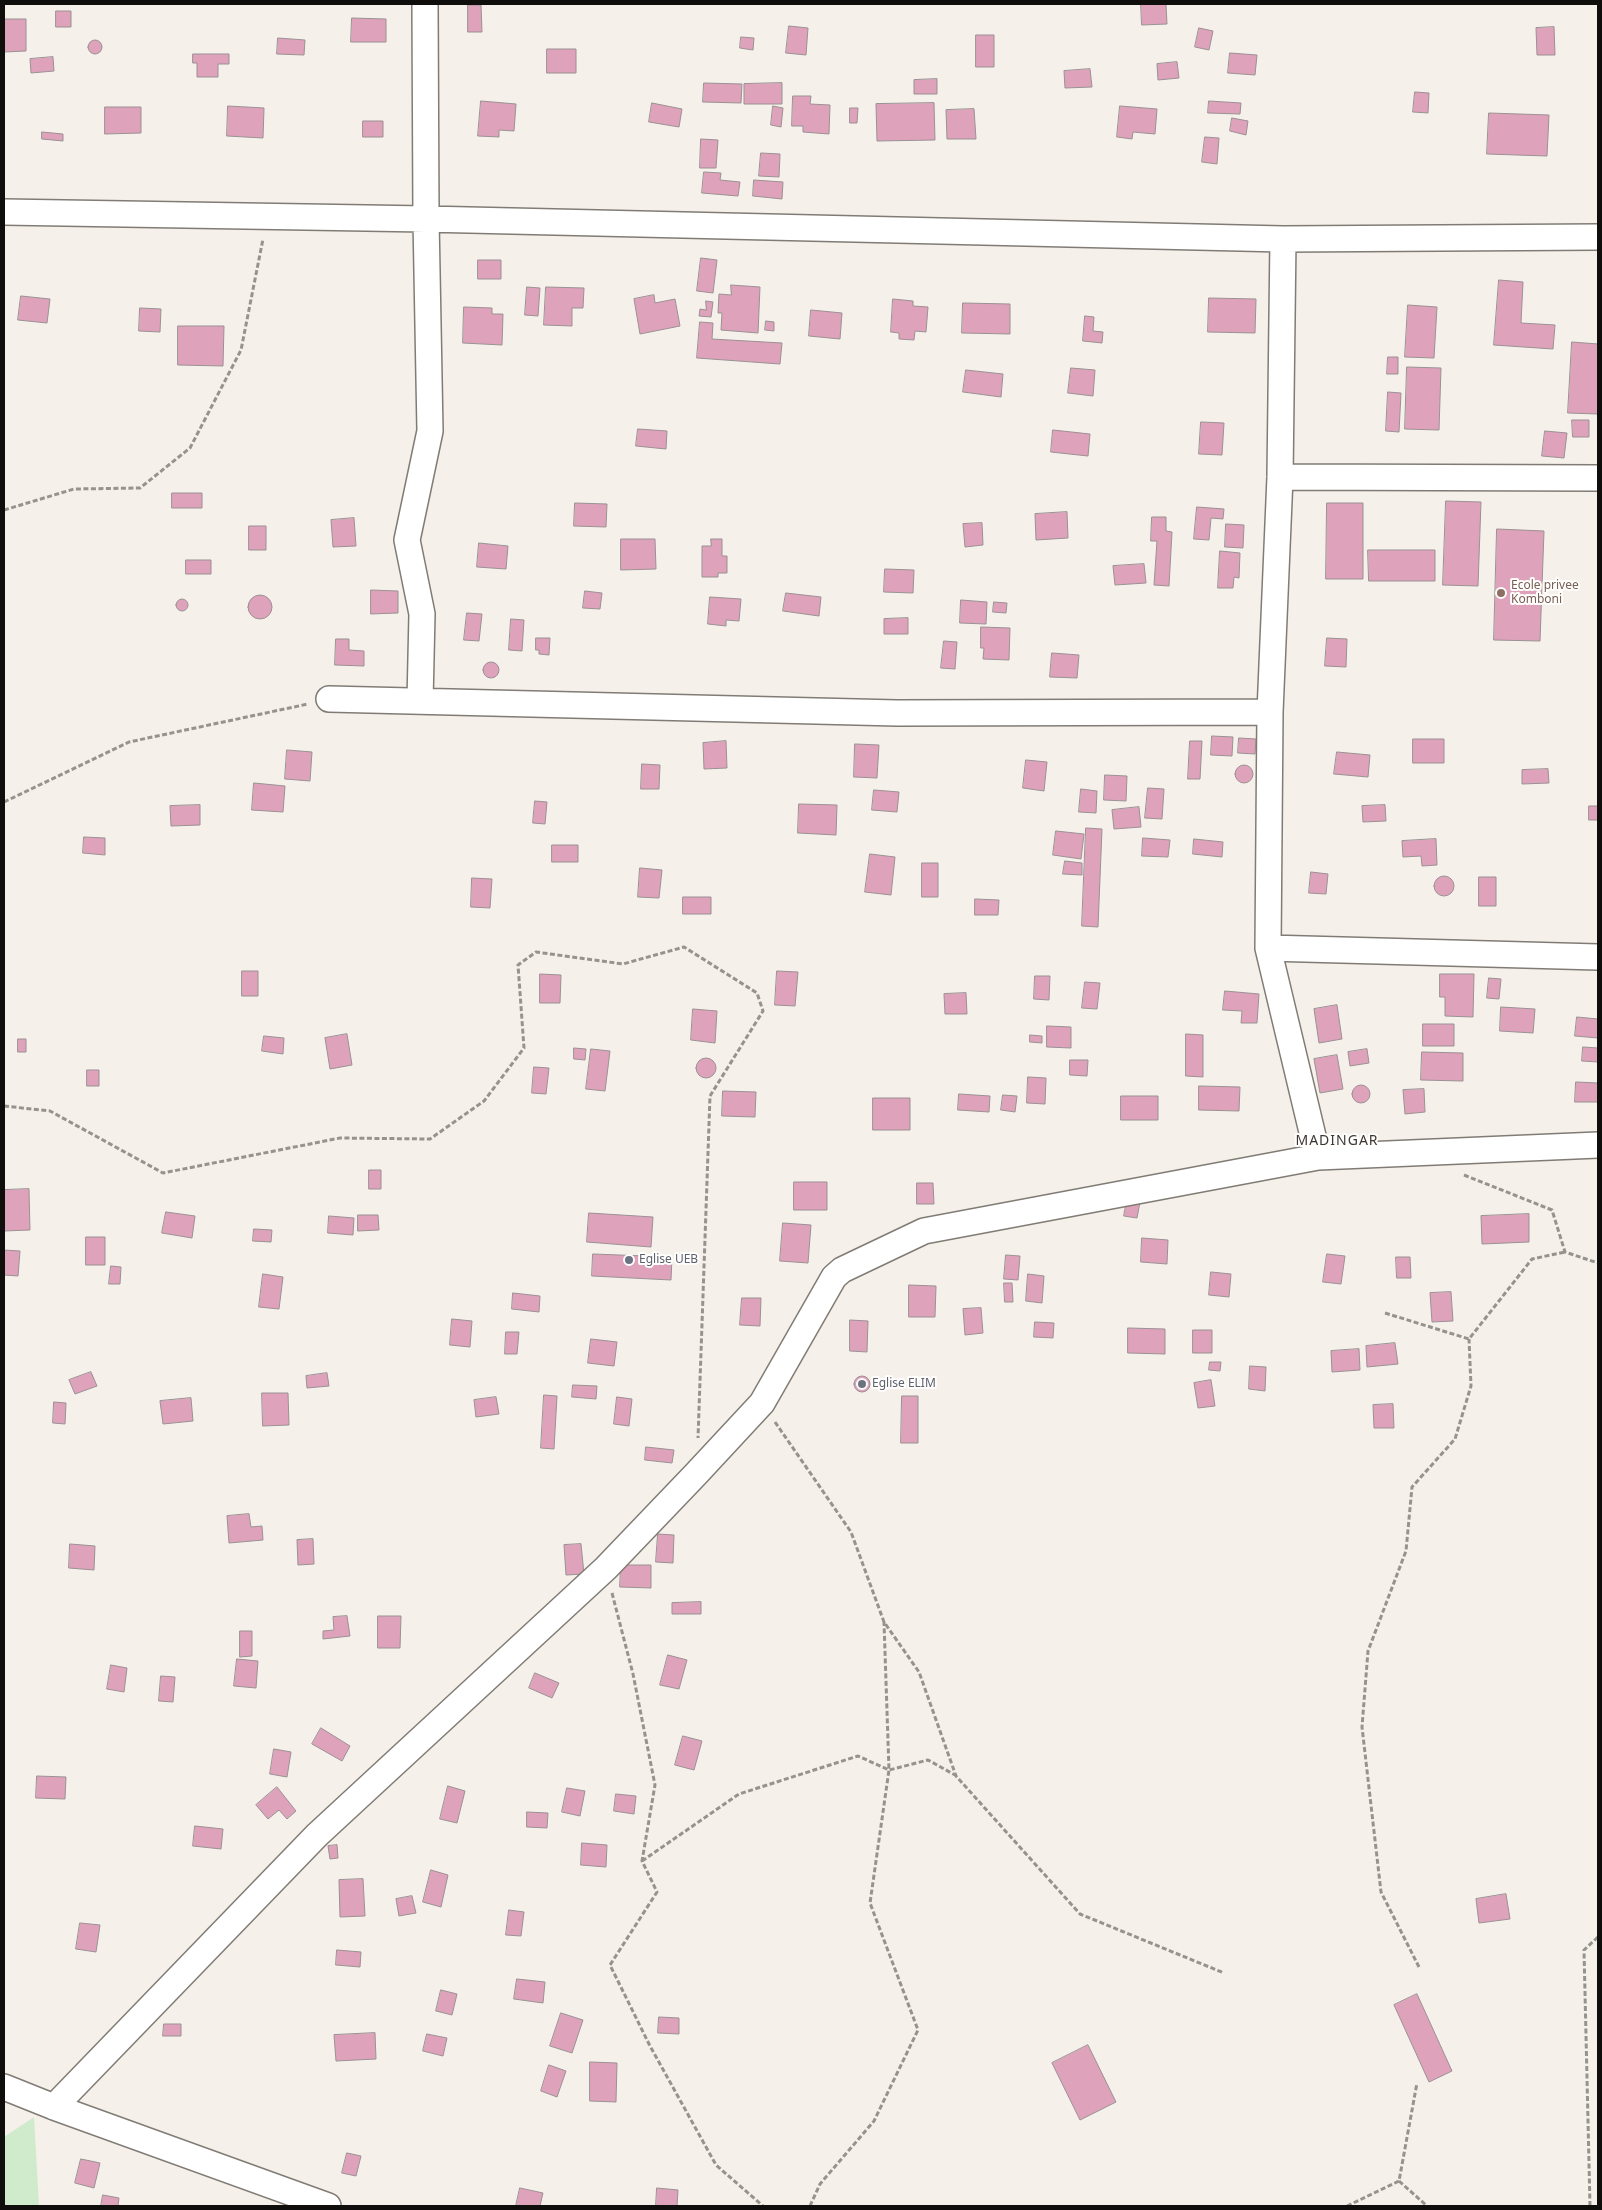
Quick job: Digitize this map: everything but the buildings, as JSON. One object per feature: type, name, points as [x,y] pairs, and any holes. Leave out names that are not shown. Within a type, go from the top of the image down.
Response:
[{"type":"street","points":[[420,701],[422,614],[407,540],[430,431],[426,219],[425,4]]},
{"type":"street","points":[[4,212],[426,219],[1284,239],[1598,237]]},
{"type":"street","points":[[1284,239],[1280,477],[1270,712],[1268,948],[1318,1157]]},
{"type":"street","points":[[1280,477],[1598,478]]},
{"type":"street","points":[[329,699],[898,713],[1270,712]]},
{"type":"street","points":[[1268,948],[1598,957]]},
{"type":"street","points":[[54,2107],[317,1835],[606,1568],[696,1474],[762,1403],[834,1277],[842,1270],[924,1231],[1318,1157],[1598,1145]]},
{"type":"street","points":[[4,2087],[54,2107],[328,2206]]},
{"type":"path","points":[[4,510],[74,489],[140,488],[190,448],[241,350],[262,239],[253,217]]},
{"type":"path","points":[[4,802],[129,742],[329,699]]},
{"type":"path","points":[[4,1106],[50,1111],[164,1173],[340,1138],[430,1139],[484,1101],[524,1048],[518,965],[524,960],[536,952],[623,964],[684,947],[757,993],[763,1011],[710,1096],[696,1474]]},
{"type":"path","points":[[1463,1175],[1552,1210],[1565,1252]]},
{"type":"path","points":[[1419,1967],[1381,1892],[1362,1727],[1368,1651],[1406,1551],[1412,1486],[1455,1439],[1471,1386],[1469,1340],[1532,1259],[1565,1252],[1598,1262]]},
{"type":"path","points":[[1385,1313],[1469,1340]]},
{"type":"path","points":[[762,1403],[851,1532],[884,1622],[919,1672],[956,1776]]},
{"type":"path","points":[[606,1568],[633,1674],[655,1785],[642,1861],[657,1892],[610,1965],[650,2046],[716,2165],[763,2206]]},
{"type":"path","points":[[810,2206],[820,2184],[874,2121],[918,2030],[870,1903],[889,1770],[884,1622]]},
{"type":"path","points":[[642,1861],[739,1794],[858,1756],[889,1770],[928,1760],[956,1776],[1080,1914],[1224,1973]]},
{"type":"path","points":[[1590,2206],[1584,1950],[1598,1938]]},
{"type":"path","points":[[1398,2181],[1417,2083]]},
{"type":"path","points":[[1347,2206],[1398,2181]]},
{"type":"path","points":[[1398,2181],[1427,2206]]},
{"type":"green space","points":[[34,2117],[39,2206],[4,2206],[4,2137]]},
{"type":"place","name":"Ecole privee Komboni","points":[[1501,593]]},
{"type":"place","name":"Eglise UEB","points":[[629,1260]]},
{"type":"place","name":"Eglise ELIM","points":[[862,1384]]},
{"type":"district","name":"MADINGAR","points":[[1337,1141]]}]
